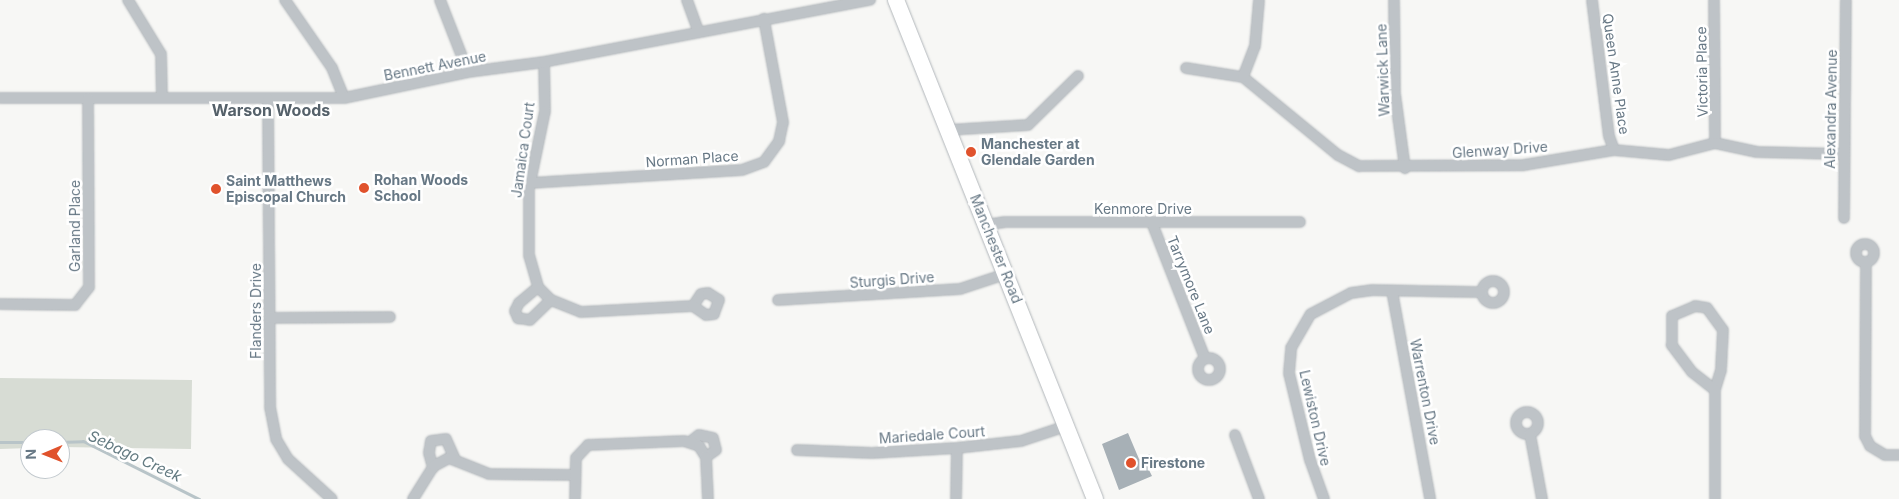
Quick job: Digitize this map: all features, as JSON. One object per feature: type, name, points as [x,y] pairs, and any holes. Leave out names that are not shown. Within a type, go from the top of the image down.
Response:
[{"type":"main road","name":"Manchester Road","points":[[896,0],[1095,499]]},
{"type":"street","points":[[128,0],[161,54],[162,98]]},
{"type":"street","points":[[285,0],[332,68],[344,98]]},
{"type":"street","points":[[440,0],[468,72]]},
{"type":"street","points":[[687,0],[698,31]]},
{"type":"street","name":"Bennett Avenue","points":[[0,98],[344,98],[468,72],[544,62],[698,31],[870,0]]},
{"type":"street","points":[[1243,78],[1254,46],[1259,0]]},
{"type":"street","name":"Warwick Lane","points":[[1394,0],[1395,94],[1405,168]]},
{"type":"street","name":"Queen Anne Place","points":[[1592,0],[1609,136],[1614,150]]},
{"type":"street","name":"Victoria Place","points":[[1714,0],[1714,143]]},
{"type":"street","name":"Alexandra Avenue","points":[[1844,218],[1843,154],[1846,0]]},
{"type":"street","name":"Norman Place","points":[[530,183],[742,170],[764,162],[779,141],[783,122],[764,19]]},
{"type":"street","name":"Jamaica Court","points":[[538,287],[530,255],[530,183],[545,111],[544,62]]},
{"type":"street","name":"Glenway Drive","points":[[1186,68],[1243,78],[1346,161],[1405,168],[1524,166],[1614,150],[1669,155],[1714,143],[1757,152],[1843,154]]},
{"type":"street","points":[[948,130],[1028,125],[1078,76]]},
{"type":"street","name":"Garland Place","points":[[0,304],[75,304],[89,288],[88,98]]},
{"type":"street","name":"Flanders Drive","points":[[268,99],[270,407],[276,439],[288,459],[332,499]]},
{"type":"street","name":"Kenmore Drive","points":[[986,225],[1005,222],[1300,222]]},
{"type":"street","name":"Tarrymore Lane","points":[[1152,222],[1205,358]]},
{"type":"street","points":[[1866,262],[1864,421],[1870,446],[1886,455],[1899,455]]},
{"type":"street","name":"Sturgis Drive","points":[[778,300],[960,289],[1006,274]]},
{"type":"street","points":[[551,300],[530,320],[518,318],[515,311],[519,303],[538,287],[551,300],[581,312],[693,306]]},
{"type":"street","name":"Lewiston Drive","points":[[1324,499],[1310,460],[1288,373],[1291,348],[1311,314],[1331,302],[1352,293],[1392,291],[1482,292]]},
{"type":"street","name":"Warrenton Drive","points":[[1392,291],[1430,499]]},
{"type":"street","points":[[1715,390],[1692,372],[1672,346],[1672,316],[1682,309],[1695,306],[1707,308],[1722,330],[1721,370],[1715,390],[1715,499]]},
{"type":"street","points":[[270,318],[390,317]]},
{"type":"street","name":"Mariedale Court","points":[[797,450],[872,453],[957,448],[1021,441],[1066,426]]},
{"type":"street","points":[[1530,434],[1542,499]]},
{"type":"street","points":[[694,444],[699,435],[713,438],[716,450],[706,457]]},
{"type":"street","points":[[1235,435],[1258,499]]},
{"type":"street","points":[[433,468],[428,453],[431,441],[446,439],[455,459]]},
{"type":"street","points":[[575,499],[576,458],[588,445],[694,444],[706,457],[708,499]]},
{"type":"street","points":[[956,499],[957,448]]},
{"type":"street","points":[[413,499],[433,468],[449,458],[489,474],[575,475]]},
{"type":"shaded area","points":[[0,378],[192,380],[191,449],[70,447],[70,429],[20,429],[20,448],[0,449]]},
{"type":"building","name":"Firestone","points":[[1128,433],[1139,459],[1150,454],[1155,467],[1149,470],[1152,476],[1119,490],[1102,444]]},
{"type":"waterway","name":"Sebago Creek","points":[[70,442],[83,441],[199,499]]},
{"type":"waterway","name":"Sebago Creek","points":[[0,442],[20,442]]},
{"type":"place","name":"Manchester at Glendale Garden","points":[[971,152]]},
{"type":"place","name":"Rohan Woods School","points":[[364,188]]},
{"type":"place","name":"Saint Matthews Episcopal Church","points":[[216,189]]},
{"type":"place","name":"Firestone","points":[[1131,463]]},
{"type":"district","name":"Warson Woods","points":[[271,110]]}]
